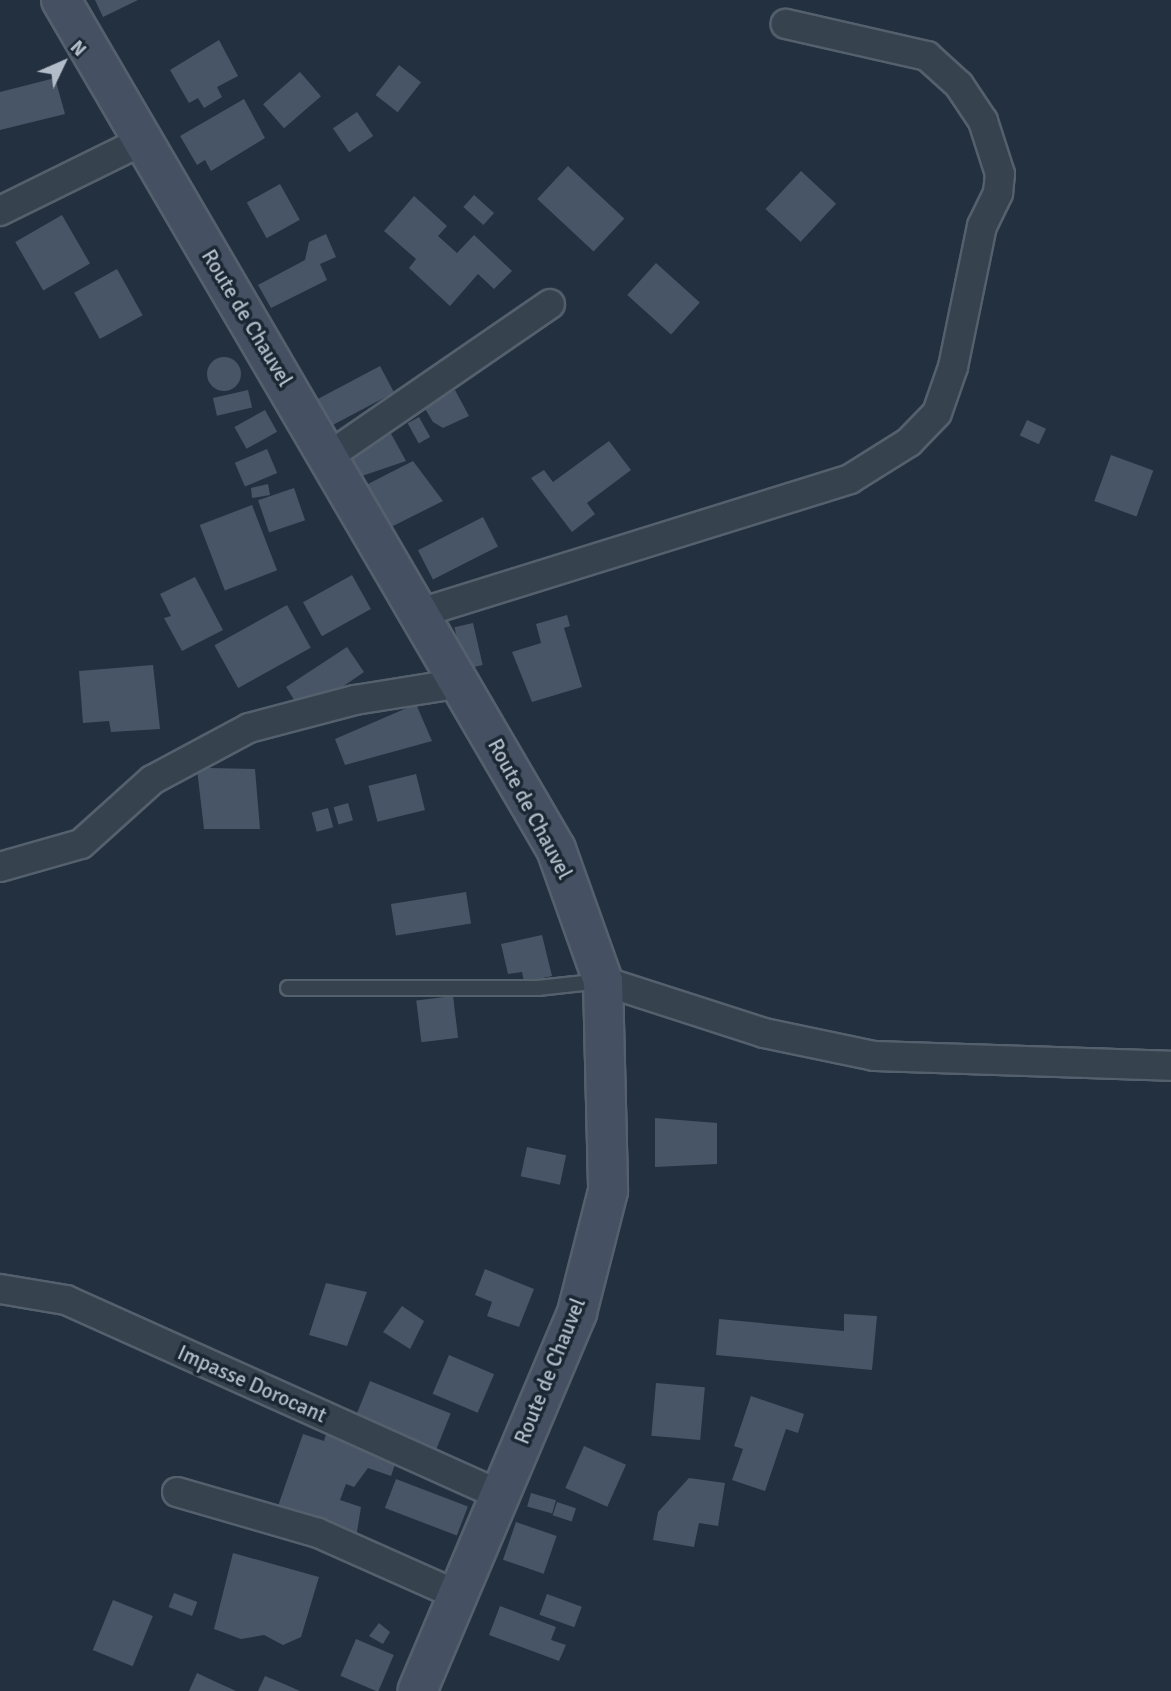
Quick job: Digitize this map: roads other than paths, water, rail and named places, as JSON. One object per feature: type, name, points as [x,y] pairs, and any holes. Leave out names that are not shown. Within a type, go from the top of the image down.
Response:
[{"type":"main road","name":"Route de Chauvel","points":[[61,0],[556,849],[603,981],[608,1191],[577,1313],[417,1691]]},
{"type":"street","points":[[420,613],[850,479],[909,443],[937,413],[953,367],[982,226],[998,193],[1000,174],[983,121],[959,85],[927,56],[786,24]]},
{"type":"street","points":[[0,211],[142,141]]},
{"type":"street","points":[[329,456],[550,304]]},
{"type":"street","points":[[0,867],[81,844],[152,780],[249,728],[355,700],[461,683]]},
{"type":"street","points":[[603,981],[764,1033],[874,1056],[1171,1066]]},
{"type":"street","name":"Impasse Dorocant","points":[[0,1289],[65,1300],[500,1495]]},
{"type":"street","points":[[177,1492],[318,1533],[457,1595]]},
{"type":"lane","points":[[288,988],[538,988],[603,981]]}]
